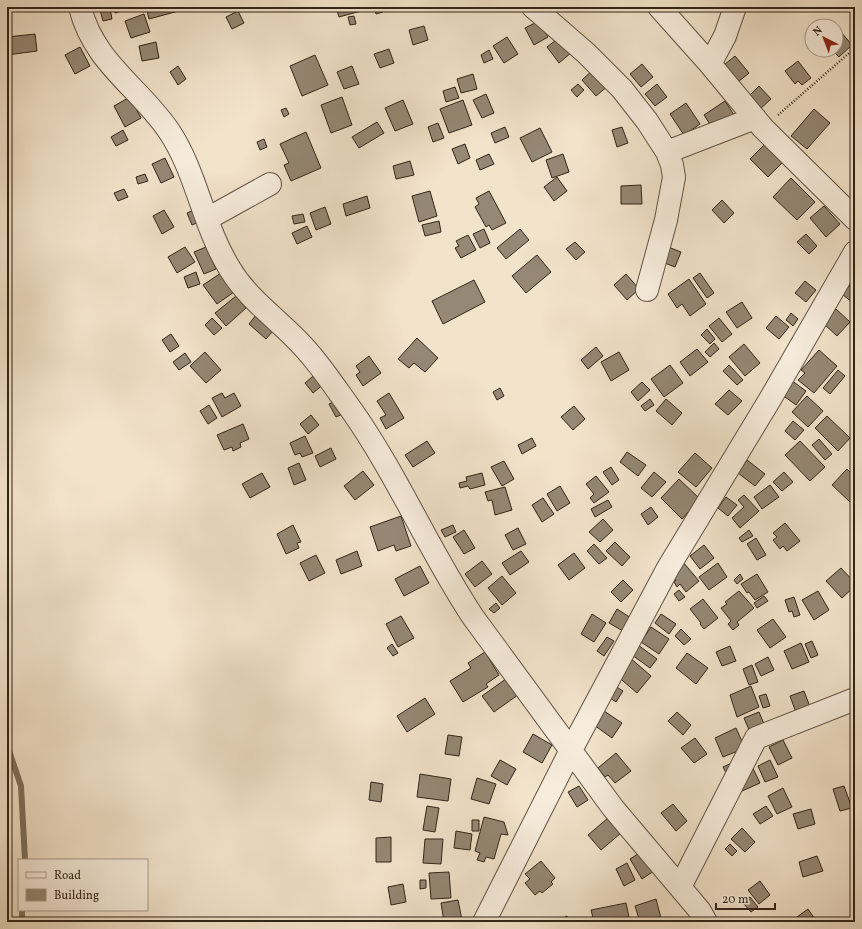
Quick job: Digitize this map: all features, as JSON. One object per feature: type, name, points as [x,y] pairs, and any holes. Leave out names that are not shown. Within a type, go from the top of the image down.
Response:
[{"type":"street","points":[[80,7],[86,26],[98,50],[169,132],[193,182],[220,252],[239,283],[293,336],[316,362],[352,410],[394,479],[452,585],[495,648],[613,808],[700,911],[706,922]]},
{"type":"street","points":[[533,7],[586,53],[622,89],[647,121],[667,152],[672,164],[674,178],[666,220],[647,290]]},
{"type":"street","points":[[659,7],[710,64],[759,123],[855,220]]},
{"type":"street","points":[[710,64],[725,36],[735,7]]},
{"type":"street","points":[[667,152],[759,123]]},
{"type":"street","points":[[207,219],[270,184]]},
{"type":"street","points":[[484,922],[571,750],[668,568],[769,401],[855,252]]},
{"type":"street","points":[[680,887],[756,738],[855,699]]},
{"type":"path","points":[[759,123],[855,48]]},
{"type":"building","points":[[7,7],[31,7],[31,8],[7,11]]},
{"type":"building","points":[[114,7],[130,7],[131,8],[115,13]]},
{"type":"building","points":[[146,7],[185,7],[186,9],[149,19]]},
{"type":"building","points":[[336,7],[372,7],[372,8],[339,17]]},
{"type":"building","points":[[374,7],[381,7],[383,12],[376,14]]},
{"type":"building","points":[[110,8],[112,19],[103,21],[100,10]]},
{"type":"building","points":[[238,11],[244,23],[232,29],[226,17]]},
{"type":"building","points":[[144,14],[150,32],[131,38],[125,21]]},
{"type":"building","points":[[354,16],[356,24],[350,25],[348,17]]},
{"type":"building","points":[[539,21],[548,37],[534,45],[525,28]]},
{"type":"building","points":[[424,26],[428,40],[413,45],[409,30]]},
{"type":"building","points":[[35,34],[37,51],[7,55],[7,37]]},
{"type":"building","points":[[844,36],[852,45],[844,52]]},
{"type":"building","points":[[507,37],[518,54],[504,63],[493,46]]},
{"type":"building","points":[[560,37],[572,52],[559,63],[547,47]]},
{"type":"building","points":[[156,42],[159,58],[142,61],[139,46]]},
{"type":"building","points":[[80,47],[90,66],[75,74],[65,55]]},
{"type":"building","points":[[389,49],[394,63],[380,68],[374,54]]},
{"type":"building","points":[[489,50],[493,59],[484,63],[481,55]]},
{"type":"building","points":[[315,55],[328,85],[302,96],[290,66]]},
{"type":"building","points":[[735,56],[749,73],[733,86],[719,69]]},
{"type":"building","points":[[798,61],[811,78],[802,85],[798,81],[795,84],[785,71]]},
{"type":"building","points":[[642,64],[653,77],[641,87],[630,74]]},
{"type":"building","points":[[178,66],[186,79],[178,85],[170,72]]},
{"type":"building","points":[[352,66],[359,84],[344,89],[337,72]]},
{"type":"building","points":[[595,68],[609,85],[596,96],[582,80]]},
{"type":"building","points":[[473,74],[477,89],[461,93],[457,79]]},
{"type":"building","points":[[578,84],[584,90],[577,97],[571,90]]},
{"type":"building","points":[[657,84],[667,97],[655,106],[645,94]]},
{"type":"building","points":[[759,86],[771,99],[759,110],[748,97]]},
{"type":"building","points":[[455,87],[459,98],[446,102],[443,91]]},
{"type":"building","points":[[486,94],[494,113],[482,118],[473,100]]},
{"type":"building","points":[[130,97],[141,118],[125,127],[114,106]]},
{"type":"building","points":[[342,97],[352,125],[331,133],[321,105]]},
{"type":"building","points":[[403,100],[413,124],[395,131],[385,108]]},
{"type":"building","points":[[463,100],[472,125],[449,133],[440,109]]},
{"type":"building","points":[[725,101],[736,118],[715,132],[704,115]]},
{"type":"building","points":[[686,103],[700,124],[684,135],[670,114]]},
{"type":"building","points":[[286,108],[289,114],[284,117],[281,110]]},
{"type":"building","points":[[814,109],[830,123],[807,149],[791,136]]},
{"type":"building","points":[[377,122],[384,133],[359,148],[352,137]]},
{"type":"building","points":[[438,123],[444,138],[433,142],[428,127]]},
{"type":"building","points":[[505,127],[509,137],[495,143],[491,133]]},
{"type":"building","points":[[622,127],[628,143],[617,147],[612,130]]},
{"type":"building","points":[[540,128],[552,152],[532,162],[520,138]]},
{"type":"building","points":[[123,130],[128,140],[116,146],[111,137]]},
{"type":"building","points":[[306,132],[321,168],[291,181],[284,165],[289,163],[280,144]]},
{"type":"building","points":[[264,139],[267,147],[260,150],[257,142]]},
{"type":"building","points":[[465,144],[470,158],[458,164],[452,149]]},
{"type":"building","points":[[764,145],[782,163],[768,177],[750,159]]},
{"type":"building","points":[[489,154],[494,164],[480,170],[476,160]]},
{"type":"building","points":[[563,154],[569,172],[552,178],[546,160]]},
{"type":"building","points":[[165,158],[174,177],[161,183],[152,164]]},
{"type":"building","points":[[410,161],[414,175],[396,179],[393,166]]},
{"type":"building","points":[[145,174],[148,181],[138,184],[136,177]]},
{"type":"building","points":[[557,177],[567,191],[554,201],[544,187]]},
{"type":"building","points":[[791,178],[815,202],[797,220],[773,197]]},
{"type":"building","points":[[641,185],[642,204],[621,204],[621,186]]},
{"type":"building","points":[[124,189],[128,197],[118,201],[114,193]]},
{"type":"building","points":[[430,191],[437,216],[419,222],[412,196]]},
{"type":"building","points":[[489,191],[506,223],[492,230],[489,225],[486,227],[475,207],[479,204],[476,198]]},
{"type":"building","points":[[367,196],[370,208],[346,216],[343,204]]},
{"type":"building","points":[[722,200],[734,213],[724,223],[712,210]]},
{"type":"building","points":[[824,206],[840,224],[826,237],[810,218]]},
{"type":"building","points":[[325,207],[331,224],[316,230],[310,213]]},
{"type":"building","points":[[196,209],[201,221],[192,225],[187,213]]},
{"type":"building","points":[[164,210],[174,227],[162,234],[153,216]]},
{"type":"building","points":[[303,214],[305,222],[294,224],[292,216]]},
{"type":"building","points":[[439,221],[441,232],[425,236],[422,225]]},
{"type":"building","points":[[307,226],[312,237],[297,244],[292,233]]},
{"type":"building","points":[[484,229],[490,243],[480,248],[473,234]]},
{"type":"building","points":[[520,229],[529,240],[506,259],[497,248]]},
{"type":"building","points":[[806,234],[817,246],[809,254],[797,242]]},
{"type":"building","points":[[468,235],[476,250],[461,258],[455,248],[459,246],[456,241]]},
{"type":"building","points":[[575,242],[585,252],[576,260],[566,249]]},
{"type":"building","points":[[663,245],[681,252],[675,267],[657,260]]},
{"type":"building","points":[[185,247],[195,262],[177,273],[168,257]]},
{"type":"building","points":[[206,247],[216,269],[204,274],[194,252]]},
{"type":"building","points":[[537,255],[551,272],[526,293],[512,276]]},
{"type":"building","points":[[196,272],[200,284],[188,288],[184,277]]},
{"type":"building","points":[[221,273],[234,292],[217,304],[203,285]]},
{"type":"building","points":[[700,273],[714,293],[707,298],[693,278]]},
{"type":"building","points":[[626,274],[639,289],[627,300],[614,285]]},
{"type":"building","points":[[689,279],[706,304],[690,316],[682,304],[677,308],[668,294]]},
{"type":"building","points":[[474,280],[485,302],[443,324],[432,301]]},
{"type":"building","points":[[855,280],[855,301],[853,303],[842,294]]},
{"type":"building","points":[[805,281],[816,290],[806,302],[795,293]]},
{"type":"building","points":[[236,296],[246,308],[226,326],[215,313]]},
{"type":"building","points":[[742,302],[752,318],[737,328],[726,312]]},
{"type":"building","points":[[836,309],[850,322],[837,336],[823,323]]},
{"type":"building","points":[[260,310],[278,325],[266,339],[249,324]]},
{"type":"building","points":[[791,313],[798,319],[793,326],[786,320]]},
{"type":"building","points":[[776,316],[789,327],[779,339],[766,328]]},
{"type":"building","points":[[212,318],[222,328],[214,335],[205,325]]},
{"type":"building","points":[[719,318],[732,334],[722,342],[709,326]]},
{"type":"building","points":[[707,329],[715,339],[710,344],[701,335]]},
{"type":"building","points":[[171,334],[179,346],[170,352],[162,340]]},
{"type":"building","points":[[417,338],[438,358],[425,372],[414,363],[409,368],[398,359]]},
{"type":"building","points":[[714,343],[719,349],[710,357],[705,352]]},
{"type":"building","points":[[744,344],[760,363],[745,376],[729,357]]},
{"type":"building","points":[[596,347],[603,356],[588,369],[581,360]]},
{"type":"building","points":[[697,349],[708,362],[690,376],[680,362]]},
{"type":"building","points":[[819,350],[837,366],[814,393],[798,380],[805,373],[801,370]]},
{"type":"building","points":[[205,352],[221,370],[206,383],[190,366]]},
{"type":"building","points":[[619,352],[629,370],[611,381],[601,362]]},
{"type":"building","points":[[185,353],[191,362],[179,370],[173,362]]},
{"type":"building","points":[[369,356],[381,373],[363,386],[356,375],[360,372],[356,366]]},
{"type":"building","points":[[670,365],[683,383],[664,397],[651,379]]},
{"type":"building","points":[[729,365],[743,380],[737,385],[723,371]]},
{"type":"building","points":[[838,370],[845,376],[830,394],[823,388]]},
{"type":"building","points":[[317,373],[325,383],[313,393],[305,383]]},
{"type":"building","points":[[791,380],[806,391],[796,405],[781,394]]},
{"type":"building","points":[[642,382],[650,390],[638,401],[631,392]]},
{"type":"building","points":[[500,388],[504,396],[497,400],[493,392]]},
{"type":"building","points":[[729,390],[742,401],[728,415],[715,404]]},
{"type":"building","points":[[222,393],[225,398],[234,393],[241,406],[222,417],[212,398]]},
{"type":"building","points":[[389,393],[404,418],[386,429],[380,418],[386,415],[377,401]]},
{"type":"building","points":[[807,396],[823,411],[808,427],[792,412]]},
{"type":"building","points":[[340,399],[347,412],[336,417],[329,404]]},
{"type":"building","points":[[650,399],[654,405],[645,411],[641,406]]},
{"type":"building","points":[[666,399],[682,413],[672,425],[656,411]]},
{"type":"building","points":[[209,405],[217,418],[208,424],[200,411]]},
{"type":"building","points":[[574,406],[585,419],[573,430],[561,417]]},
{"type":"building","points":[[311,415],[319,425],[308,434],[300,424]]},
{"type":"building","points":[[827,416],[850,438],[838,451],[815,428]]},
{"type":"building","points":[[793,421],[804,430],[795,440],[785,431]]},
{"type":"building","points":[[243,424],[249,439],[240,443],[241,447],[233,451],[232,447],[224,450],[217,435]]},
{"type":"building","points":[[305,436],[313,453],[302,457],[300,453],[295,455],[290,443]]},
{"type":"building","points":[[532,438],[536,446],[522,454],[518,445]]},
{"type":"building","points":[[819,439],[832,454],[825,460],[812,445]]},
{"type":"building","points":[[427,441],[435,453],[413,467],[405,455]]},
{"type":"building","points":[[800,441],[825,467],[810,481],[785,455]]},
{"type":"building","points":[[331,448],[336,459],[320,467],[315,456]]},
{"type":"building","points":[[627,452],[646,465],[638,476],[620,462]]},
{"type":"building","points":[[695,453],[712,468],[696,487],[678,472]]},
{"type":"building","points":[[747,460],[765,474],[755,486],[738,473]]},
{"type":"building","points":[[504,461],[514,479],[502,486],[491,467]]},
{"type":"building","points":[[299,463],[306,480],[294,485],[288,468]]},
{"type":"building","points":[[611,467],[619,480],[612,485],[603,472]]},
{"type":"building","points":[[847,469],[855,477],[855,497],[850,502],[832,485]]},
{"type":"building","points":[[363,471],[374,485],[355,500],[344,486]]},
{"type":"building","points":[[654,472],[666,482],[652,497],[641,488]]},
{"type":"building","points":[[784,472],[793,482],[782,491],[773,482]]},
{"type":"building","points":[[262,473],[270,487],[250,498],[242,484]]},
{"type":"building","points":[[482,473],[485,485],[470,489],[468,486],[460,488],[459,483],[467,481],[466,477]]},
{"type":"building","points":[[596,476],[609,492],[594,503],[590,498],[594,494],[586,484]]},
{"type":"building","points":[[679,479],[700,499],[682,519],[661,498]]},
{"type":"building","points":[[770,485],[779,497],[762,509],[754,497]]},
{"type":"building","points":[[560,486],[570,503],[557,511],[547,494]]},
{"type":"building","points":[[505,487],[512,510],[495,515],[492,500],[488,501],[485,492]]},
{"type":"building","points":[[744,495],[759,511],[740,528],[732,518],[744,507],[738,500]]},
{"type":"building","points":[[726,497],[737,505],[728,516],[718,508]]},
{"type":"building","points":[[543,498],[554,514],[542,522],[532,505]]},
{"type":"building","points":[[608,500],[612,507],[595,517],[591,509]]},
{"type":"building","points":[[651,507],[658,517],[648,525],[641,514]]},
{"type":"building","points":[[401,516],[411,546],[396,551],[394,545],[378,551],[370,527]]},
{"type":"building","points":[[603,519],[613,530],[600,542],[589,532]]},
{"type":"building","points":[[785,523],[800,541],[787,551],[783,546],[780,549],[773,540],[777,537],[773,533]]},
{"type":"building","points":[[293,525],[301,542],[297,543],[299,548],[286,554],[277,534]]},
{"type":"building","points":[[453,525],[456,532],[445,537],[441,530]]},
{"type":"building","points":[[518,528],[526,544],[513,550],[505,535]]},
{"type":"building","points":[[464,530],[475,548],[464,554],[453,537]]},
{"type":"building","points":[[749,530],[753,536],[742,542],[739,538]]},
{"type":"building","points":[[756,538],[766,555],[757,560],[747,544]]},
{"type":"building","points":[[615,542],[630,557],[622,566],[606,551]]},
{"type":"building","points":[[594,544],[607,558],[599,564],[587,551]]},
{"type":"building","points":[[704,545],[714,558],[700,569],[690,556]]},
{"type":"building","points":[[357,551],[362,566],[341,574],[336,560]]},
{"type":"building","points":[[521,551],[529,562],[510,575],[502,563]]},
{"type":"building","points":[[574,553],[585,568],[569,580],[558,565]]},
{"type":"building","points":[[316,555],[325,573],[309,581],[300,563]]},
{"type":"building","points":[[482,561],[492,574],[475,587],[465,574]]},
{"type":"building","points":[[683,562],[699,581],[686,592],[680,584],[677,587],[674,582],[676,580],[670,574]]},
{"type":"building","points":[[718,563],[727,577],[709,590],[699,577]]},
{"type":"building","points":[[420,566],[429,583],[404,596],[395,579]]},
{"type":"building","points":[[841,568],[855,583],[855,586],[842,598],[826,581]]},
{"type":"building","points":[[740,574],[743,579],[737,584],[734,580]]},
{"type":"building","points":[[757,574],[768,592],[755,600],[749,592],[747,593],[741,584]]},
{"type":"building","points":[[502,576],[516,593],[502,605],[488,588]]},
{"type":"building","points":[[623,580],[633,590],[621,602],[611,592]]},
{"type":"building","points":[[679,590],[685,597],[679,601],[674,594]]},
{"type":"building","points":[[739,591],[754,608],[737,622],[739,625],[733,630],[728,624],[731,621],[721,608],[727,604],[725,602]]},
{"type":"building","points":[[818,591],[829,610],[814,620],[802,600]]},
{"type":"building","points":[[764,596],[768,601],[757,608],[754,603]]},
{"type":"building","points":[[794,597],[800,615],[794,617],[792,611],[789,612],[785,600]]},
{"type":"building","points":[[703,599],[718,618],[704,629],[690,609]]},
{"type":"building","points":[[496,603],[500,608],[494,613],[489,609]]},
{"type":"building","points":[[617,609],[631,618],[623,631],[609,623]]},
{"type":"building","points":[[592,614],[606,623],[594,642],[581,634]]},
{"type":"building","points":[[661,614],[676,624],[669,634],[655,623]]},
{"type":"building","points":[[401,616],[414,638],[398,647],[386,624]]},
{"type":"building","points":[[773,619],[786,637],[770,648],[757,630]]},
{"type":"building","points":[[651,627],[669,639],[659,654],[641,642]]},
{"type":"building","points":[[681,629],[691,639],[684,645],[675,636]]},
{"type":"building","points":[[607,637],[614,641],[604,656],[597,651]]},
{"type":"building","points":[[812,641],[818,655],[811,658],[805,644]]},
{"type":"building","points":[[801,643],[809,662],[792,669],[784,651]]},
{"type":"building","points":[[392,644],[398,653],[393,656],[387,648]]},
{"type":"building","points":[[638,645],[657,659],[650,668],[632,655]]},
{"type":"building","points":[[730,646],[736,661],[722,666],[716,652]]},
{"type":"building","points":[[485,652],[499,675],[486,684],[488,687],[463,702],[450,681],[471,668],[468,663]]},
{"type":"building","points":[[687,653],[708,668],[696,684],[676,668]]},
{"type":"building","points":[[629,657],[651,676],[637,693],[615,674]]},
{"type":"building","points":[[768,657],[774,670],[761,676],[755,664]]},
{"type":"building","points":[[752,665],[758,682],[749,685],[743,669]]},
{"type":"building","points":[[510,676],[522,692],[494,712],[482,696]]},
{"type":"building","points":[[612,684],[623,691],[616,702],[604,694]]},
{"type":"building","points":[[751,686],[759,707],[737,717],[730,695]]},
{"type":"building","points":[[804,691],[812,712],[798,718],[790,696]]},
{"type":"building","points":[[766,694],[770,706],[763,708],[759,696]]},
{"type":"building","points":[[425,698],[435,714],[407,732],[397,716]]},
{"type":"building","points":[[604,711],[622,723],[612,738],[594,725]]},
{"type":"building","points":[[677,712],[691,725],[683,735],[668,721]]},
{"type":"building","points":[[759,712],[767,731],[752,737],[744,718]]},
{"type":"building","points":[[736,728],[745,748],[723,757],[715,738]]},
{"type":"building","points":[[533,734],[552,745],[542,763],[523,752]]},
{"type":"building","points":[[448,735],[462,737],[459,756],[445,754]]},
{"type":"building","points":[[695,738],[707,754],[694,763],[681,748]]},
{"type":"building","points":[[783,740],[792,758],[778,765],[769,747]]},
{"type":"building","points":[[616,753],[631,771],[615,783],[608,775],[605,777],[598,768]]},
{"type":"building","points":[[747,756],[760,783],[740,792],[731,782],[723,767]]},
{"type":"building","points":[[500,760],[516,769],[507,785],[491,776]]},
{"type":"building","points":[[770,760],[778,777],[765,782],[758,766]]},
{"type":"building","points":[[420,774],[451,779],[448,801],[417,797]]},
{"type":"building","points":[[477,778],[496,784],[489,804],[471,799]]},
{"type":"building","points":[[371,782],[383,784],[381,802],[369,800]]},
{"type":"building","points":[[579,786],[588,800],[577,807],[568,792]]},
{"type":"building","points":[[844,786],[852,808],[840,811],[833,789]]},
{"type":"building","points":[[783,788],[792,807],[777,814],[768,796]]},
{"type":"building","points":[[673,804],[687,821],[676,831],[661,813]]},
{"type":"building","points":[[427,806],[439,808],[435,832],[423,830]]},
{"type":"building","points":[[766,806],[773,816],[760,824],[753,814]]},
{"type":"building","points":[[811,809],[815,824],[798,829],[793,814]]},
{"type":"building","points":[[484,817],[504,822],[508,835],[501,834],[494,859],[486,857],[484,862],[477,860],[480,853],[475,851]]},
{"type":"building","points":[[608,818],[621,833],[601,850],[588,835]]},
{"type":"building","points":[[472,820],[479,820],[479,831],[472,831]]},
{"type":"building","points":[[742,828],[755,842],[745,852],[731,839]]},
{"type":"building","points":[[456,831],[472,834],[470,850],[454,848]]},
{"type":"building","points":[[391,837],[391,862],[376,862],[376,838]]},
{"type":"building","points":[[425,839],[443,839],[441,864],[423,863]]},
{"type":"building","points":[[730,844],[737,851],[732,856],[725,849]]},
{"type":"building","points":[[644,850],[657,869],[642,879],[630,859]]},
{"type":"building","points":[[817,856],[823,871],[803,877],[799,862]]},
{"type":"building","points":[[541,861],[555,878],[551,882],[553,884],[542,893],[540,891],[535,895],[525,883],[530,879],[525,874]]},
{"type":"building","points":[[627,863],[635,880],[624,886],[616,869]]},
{"type":"building","points":[[449,872],[451,898],[431,899],[429,873]]},
{"type":"building","points":[[420,880],[426,880],[426,888],[420,889]]},
{"type":"building","points":[[760,881],[770,895],[759,904],[748,890]]},
{"type":"building","points":[[403,884],[406,902],[391,905],[388,887]]},
{"type":"building","points":[[750,897],[758,907],[751,912],[743,903]]},
{"type":"building","points":[[656,899],[661,918],[648,922],[640,922],[635,906]]},
{"type":"building","points":[[458,900],[462,920],[444,922],[441,903]]},
{"type":"building","points":[[626,903],[630,922],[594,922],[591,910]]},
{"type":"building","points":[[808,909],[817,922],[790,922]]},
{"type":"building","points":[[567,916],[570,922],[555,922]]},
{"type":"waterway","points":[[7,745],[21,786],[25,859]]},
{"type":"waterway","points":[[22,911],[22,922]]}]
